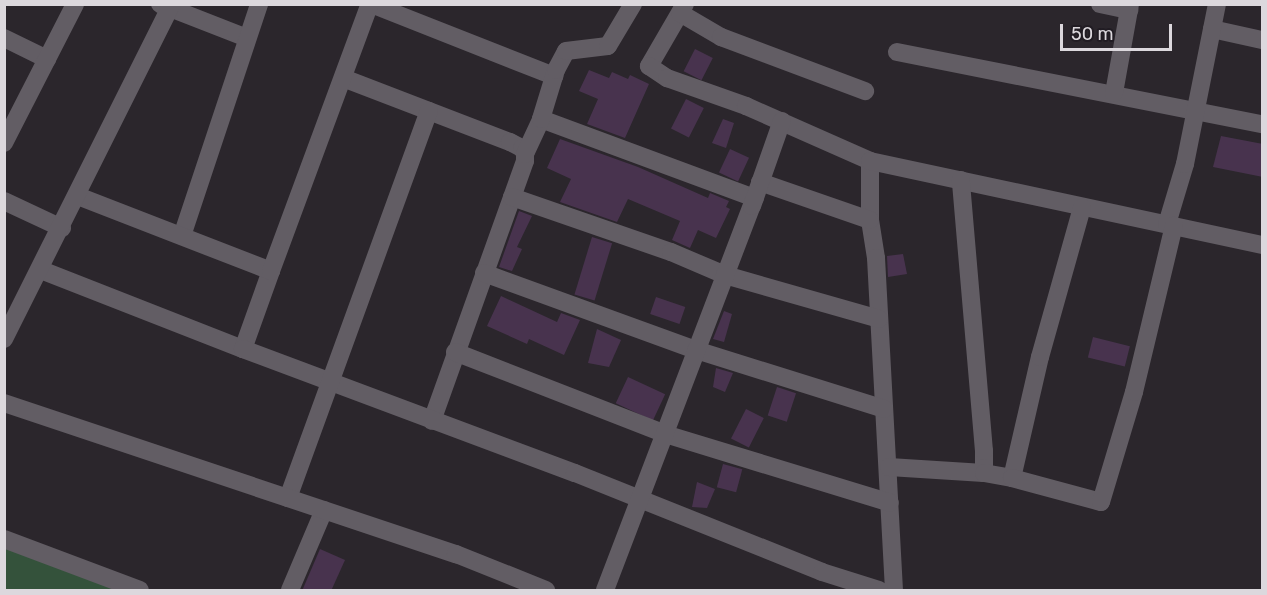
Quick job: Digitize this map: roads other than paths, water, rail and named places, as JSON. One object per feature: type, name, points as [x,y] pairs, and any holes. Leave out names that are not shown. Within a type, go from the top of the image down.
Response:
[{"type":"street","points":[[6,138],[75,4]]},
{"type":"street","points":[[182,236],[259,4]]},
{"type":"street","points":[[243,350],[371,4],[554,76]]},
{"type":"street","points":[[432,421],[525,161],[525,154],[541,119],[554,76],[566,51],[608,46],[633,4]]},
{"type":"street","points":[[1100,4],[1130,7],[1114,93]]},
{"type":"street","points":[[889,467],[984,473],[1012,478],[1101,502],[1134,392],[1185,164],[1217,4]]},
{"type":"street","points":[[6,332],[41,270],[78,196],[167,6],[247,38]]},
{"type":"street","points":[[865,92],[721,37],[682,9],[649,66],[667,78],[782,122],[870,161],[1263,245]]},
{"type":"street","points":[[1212,29],[1263,40]]},
{"type":"street","points":[[4,38],[46,58]]},
{"type":"street","points":[[897,52],[1263,124]]},
{"type":"street","points":[[342,78],[522,148],[525,154]]},
{"type":"street","points":[[288,498],[429,111]]},
{"type":"street","points":[[541,119],[757,190],[870,220]]},
{"type":"street","points":[[605,591],[782,122]]},
{"type":"street","points":[[870,161],[870,220],[876,258],[894,591]]},
{"type":"street","points":[[961,180],[984,473]]},
{"type":"street","points":[[78,196],[271,271]]},
{"type":"street","points":[[512,197],[671,252],[725,274],[879,319]]},
{"type":"street","points":[[4,201],[62,228]]},
{"type":"street","points":[[1012,478],[1040,357],[1082,208]]},
{"type":"street","points":[[41,270],[243,350],[331,380],[432,421],[641,499],[822,572],[879,591]]},
{"type":"street","points":[[484,273],[696,350],[884,409]]},
{"type":"street","points":[[456,352],[665,434],[890,502]]},
{"type":"street","points":[[4,403],[456,555],[546,591]]},
{"type":"street","points":[[291,591],[324,510]]},
{"type":"street","points":[[4,539],[140,591]]}]
